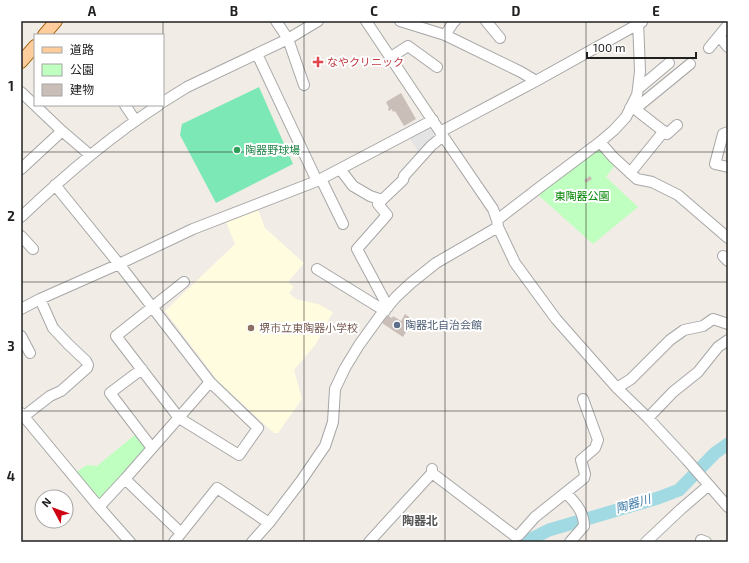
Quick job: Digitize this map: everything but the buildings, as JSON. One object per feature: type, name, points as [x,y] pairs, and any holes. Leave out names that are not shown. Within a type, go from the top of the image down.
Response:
[{"type":"main road","points":[[45,34],[56,21]]},
{"type":"main road","points":[[21,62],[34,47]]},
{"type":"street","points":[[276,21],[288,39],[304,85]]},
{"type":"street","points":[[164,101],[187,87],[288,39],[318,21]]},
{"type":"street","points":[[366,21],[492,209],[497,224],[516,263],[556,319],[617,388],[648,418],[728,507]]},
{"type":"street","points":[[400,21],[445,35],[521,72],[536,81]]},
{"type":"street","points":[[445,35],[455,21]]},
{"type":"street","points":[[486,21],[500,38]]},
{"type":"street","points":[[386,309],[357,249],[387,215],[378,204],[403,180],[404,176],[441,134],[640,22],[640,71],[637,95],[633,109]]},
{"type":"street","points":[[709,48],[728,25]]},
{"type":"street","points":[[718,36],[728,47]]},
{"type":"street","points":[[391,57],[408,46],[437,67]]},
{"type":"street","points":[[257,54],[319,180],[343,224]]},
{"type":"street","points":[[638,89],[669,63]]},
{"type":"street","points":[[252,542],[270,523],[325,446],[333,422],[335,389],[359,344],[386,309],[411,283],[436,263],[497,224],[540,187],[600,142],[614,130],[633,109],[690,64]]},
{"type":"street","points":[[21,92],[34,104]]},
{"type":"street","points":[[36,106],[90,155]]},
{"type":"street","points":[[126,106],[135,120]]},
{"type":"street","points":[[21,217],[90,155],[135,120],[157,106]]},
{"type":"street","points":[[633,109],[668,134],[677,125]]},
{"type":"street","points":[[21,309],[193,229],[319,180],[433,120]]},
{"type":"street","points":[[21,169],[62,131]]},
{"type":"street","points":[[630,173],[664,131]]},
{"type":"street","points":[[728,132],[723,134],[715,164],[728,167]]},
{"type":"street","points":[[600,142],[613,157],[637,179],[652,182],[678,196],[728,238]]},
{"type":"street","points":[[340,169],[353,186],[370,196],[382,200]]},
{"type":"street","points":[[55,185],[119,264],[152,307],[210,382],[258,428],[239,455],[179,418],[116,336],[152,307],[184,282]]},
{"type":"street","points":[[21,236],[33,249]]},
{"type":"street","points":[[316,269],[386,309]]},
{"type":"street","points":[[40,300],[53,328],[64,341],[86,361],[88,365],[87,368],[61,391],[50,396],[22,415],[130,542]]},
{"type":"street","points":[[617,388],[631,378],[670,340],[684,330],[702,326],[714,319],[728,324]]},
{"type":"street","points":[[21,336],[30,353]]},
{"type":"street","points":[[648,418],[673,392],[698,372],[718,347],[728,340]]},
{"type":"street","points":[[142,369],[110,393],[152,448]]},
{"type":"street","points":[[99,507],[210,382]]},
{"type":"street","points":[[369,542],[432,471],[515,536],[519,535],[535,517],[584,478],[585,474],[580,460],[595,448],[598,440],[583,399]]},
{"type":"street","points":[[125,479],[181,533]]},
{"type":"street","points":[[646,542],[709,485]]},
{"type":"street","points":[[174,542],[217,488],[270,523]]},
{"type":"street","points":[[566,493],[576,503],[583,519],[584,526],[570,542]]},
{"type":"shaded area","points":[[427,125],[431,127],[438,136],[420,154],[408,136]]},
{"type":"shaded area","name":"堺市立東陶器小学校","points":[[258,210],[265,228],[304,263],[288,282],[294,287],[289,293],[296,299],[318,304],[333,312],[316,344],[294,370],[302,399],[278,433],[274,433],[217,380],[165,311],[235,244],[226,222]]},
{"type":"green space","name":"陶器野球場","points":[[259,87],[293,164],[216,203],[180,135],[182,124]]},
{"type":"green space","name":"東陶器公園","points":[[597,147],[600,148],[615,165],[606,177],[638,207],[593,244],[536,193]]},
{"type":"green space","points":[[136,434],[146,446],[146,449],[101,498],[97,499],[75,473],[87,465],[97,466]]},
{"type":"waterway","name":"陶器川","points":[[525,542],[549,530],[658,498],[679,490],[715,453],[728,444]]},
{"type":"place","name":"なやクリニック","points":[[318,62]]},
{"type":"place","name":"陶器野球場","points":[[237,150]]},
{"type":"place","name":"陶器北自治会館","points":[[397,325]]},
{"type":"place","name":"堺市立東陶器小学校","points":[[251,328]]},
{"type":"district","name":"陶器北","points":[[420,521]]}]
